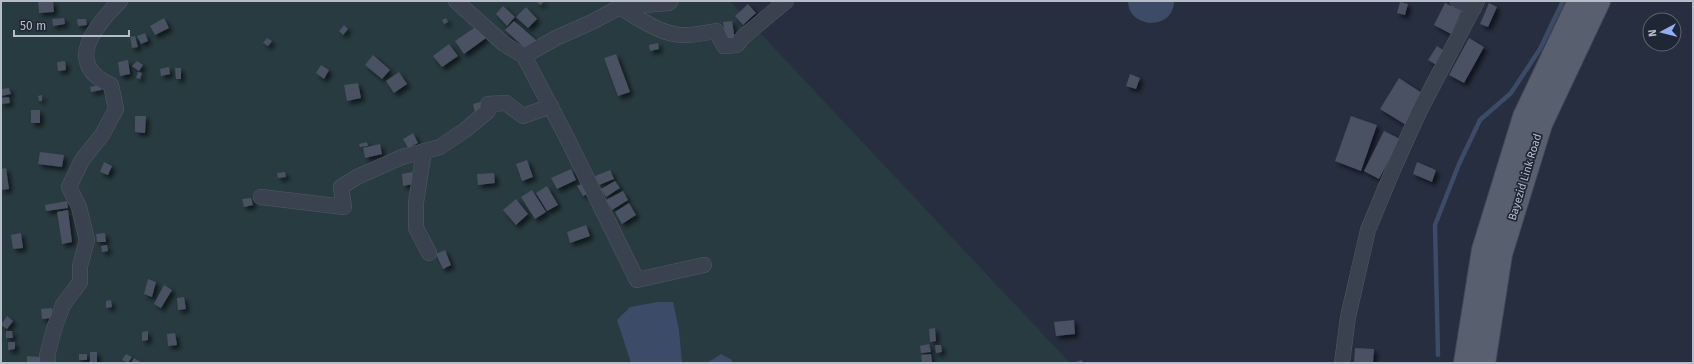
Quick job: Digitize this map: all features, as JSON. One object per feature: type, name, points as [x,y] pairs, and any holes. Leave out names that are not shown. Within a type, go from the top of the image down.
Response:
[{"type":"main road","name":"Bayezid Link Road","points":[[1465,363],[1483,250],[1524,117],[1579,1]]},
{"type":"main road","name":"Bayezid Link Road","points":[[1484,363],[1501,254],[1541,124],[1599,1]]},
{"type":"street","points":[[48,363],[47,356],[54,329],[64,304],[80,282],[80,266],[87,240],[79,207],[69,187],[82,160],[102,135],[116,108],[111,85],[98,79],[88,66],[86,52],[93,31],[120,1]]},
{"type":"street","points":[[456,1],[504,44],[524,56],[637,280],[704,265]]},
{"type":"street","points":[[524,56],[556,38],[592,22],[620,7],[668,3],[671,1]]},
{"type":"street","points":[[620,7],[648,24],[672,33],[684,36],[716,31],[724,46],[737,45],[786,1]]},
{"type":"street","points":[[1342,363],[1348,317],[1368,230],[1419,112],[1475,4],[1458,1]]},
{"type":"street","points":[[261,197],[344,207],[341,187],[357,177],[402,157],[440,147],[465,130],[488,111],[488,104],[506,102],[523,116],[550,106]]},
{"type":"street","points":[[424,151],[416,202],[416,228],[429,253]]},
{"type":"green space","points":[[1,1],[730,1],[1070,363],[1,363]]},
{"type":"water","points":[[1128,1],[1174,1],[1172,11],[1167,18],[1159,22],[1151,23],[1135,17],[1130,10]]},
{"type":"water","points":[[658,302],[673,302],[679,330],[682,363],[631,363],[617,320],[630,307]]},
{"type":"water","points":[[721,354],[732,360],[732,363],[707,363]]},
{"type":"building","points":[[38,1],[53,1],[54,12],[39,13]]},
{"type":"building","points":[[536,1],[545,1],[540,5]]},
{"type":"building","points":[[1400,2],[1408,4],[1405,15],[1397,13]]},
{"type":"building","points":[[1445,3],[1462,11],[1451,34],[1434,25]]},
{"type":"building","points":[[1489,3],[1497,7],[1488,27],[1480,24]]},
{"type":"building","points":[[748,4],[756,13],[743,25],[735,16]]},
{"type":"building","points":[[503,6],[515,17],[507,26],[496,14]]},
{"type":"building","points":[[526,7],[537,19],[528,28],[516,17]]},
{"type":"building","points":[[64,18],[65,24],[53,26],[52,19]]},
{"type":"building","points":[[164,18],[169,28],[155,35],[150,26]]},
{"type":"building","points":[[446,18],[448,22],[444,24],[442,20]]},
{"type":"building","points":[[77,19],[86,19],[87,25],[78,26]]},
{"type":"building","points":[[514,21],[536,40],[527,50],[505,30]]},
{"type":"building","points":[[732,21],[735,40],[726,41],[723,22]]},
{"type":"building","points":[[344,25],[348,29],[343,35],[339,31]]},
{"type":"building","points":[[477,26],[486,38],[464,54],[455,41]]},
{"type":"building","points":[[145,33],[148,41],[141,44],[137,36]]},
{"type":"building","points":[[135,36],[138,47],[132,48],[130,37]]},
{"type":"building","points":[[267,38],[272,41],[268,46],[263,43]]},
{"type":"building","points":[[1469,38],[1484,47],[1464,83],[1449,75]]},
{"type":"building","points":[[658,43],[659,49],[650,51],[649,45]]},
{"type":"building","points":[[449,44],[458,56],[442,67],[433,56]]},
{"type":"building","points":[[1437,46],[1446,52],[1438,66],[1428,60]]},
{"type":"building","points":[[616,54],[630,92],[618,96],[604,58]]},
{"type":"building","points":[[373,55],[390,70],[382,79],[365,65]]},
{"type":"building","points":[[128,60],[130,74],[120,76],[118,62]]},
{"type":"building","points":[[65,61],[66,70],[58,71],[57,62]]},
{"type":"building","points":[[137,61],[143,65],[139,71],[132,66]]},
{"type":"building","points":[[321,65],[329,70],[324,79],[316,73]]},
{"type":"building","points":[[169,67],[170,74],[161,76],[160,69]]},
{"type":"building","points":[[175,68],[181,68],[181,79],[176,79]]},
{"type":"building","points":[[138,72],[142,73],[140,79],[136,78]]},
{"type":"building","points":[[399,72],[407,84],[394,93],[386,81]]},
{"type":"building","points":[[1130,74],[1140,78],[1136,89],[1126,86]]},
{"type":"building","points":[[1399,78],[1425,95],[1406,125],[1380,109]]},
{"type":"building","points":[[358,83],[361,98],[347,101],[344,85]]},
{"type":"building","points":[[100,85],[101,90],[91,92],[90,87]]},
{"type":"building","points":[[9,88],[11,94],[1,96],[1,89]]},
{"type":"building","points":[[42,95],[42,101],[39,101],[38,96]]},
{"type":"building","points":[[9,97],[10,103],[1,104],[1,98]]},
{"type":"building","points":[[484,101],[486,110],[475,113],[473,104]]},
{"type":"building","points":[[31,110],[40,110],[40,123],[31,123]]},
{"type":"building","points":[[135,116],[146,116],[145,133],[135,132]]},
{"type":"building","points":[[1351,116],[1377,125],[1361,171],[1335,161]]},
{"type":"building","points":[[1384,131],[1400,139],[1379,179],[1364,171]]},
{"type":"building","points":[[413,133],[418,143],[408,148],[403,139]]},
{"type":"building","points":[[367,142],[368,146],[360,147],[359,144]]},
{"type":"building","points":[[380,144],[382,154],[365,158],[363,148]]},
{"type":"building","points":[[40,152],[64,155],[62,167],[38,164]]},
{"type":"building","points":[[527,160],[533,177],[522,181],[516,164]]},
{"type":"building","points":[[104,162],[112,166],[108,175],[100,172]]},
{"type":"building","points":[[1417,162],[1436,170],[1432,182],[1413,174]]},
{"type":"building","points":[[6,168],[9,189],[1,190],[1,169]]},
{"type":"building","points":[[571,169],[576,180],[557,189],[551,178]]},
{"type":"building","points":[[610,170],[614,179],[599,185],[595,176]]},
{"type":"building","points":[[285,172],[286,177],[278,178],[277,173]]},
{"type":"building","points":[[412,172],[413,184],[403,186],[402,174]]},
{"type":"building","points":[[494,173],[495,183],[478,185],[477,174]]},
{"type":"building","points":[[615,181],[620,188],[606,197],[601,189]]},
{"type":"building","points":[[582,184],[587,194],[583,196],[577,186]]},
{"type":"building","points":[[547,186],[558,205],[547,211],[536,193]]},
{"type":"building","points":[[532,190],[546,212],[535,219],[521,197]]},
{"type":"building","points":[[623,191],[628,200],[612,210],[606,200]]},
{"type":"building","points":[[251,198],[253,205],[244,207],[242,199]]},
{"type":"building","points":[[516,199],[528,214],[516,225],[503,210]]},
{"type":"building","points":[[67,201],[68,208],[46,211],[45,205]]},
{"type":"building","points":[[629,203],[636,215],[622,224],[615,212]]},
{"type":"building","points":[[68,210],[72,242],[62,244],[57,212]]},
{"type":"building","points":[[586,225],[590,236],[570,243],[567,232]]},
{"type":"building","points":[[21,233],[23,248],[13,249],[11,235]]},
{"type":"building","points":[[105,233],[106,242],[97,242],[96,234]]},
{"type":"building","points":[[107,245],[108,251],[102,252],[101,246]]},
{"type":"building","points":[[445,250],[451,265],[443,269],[436,254]]},
{"type":"building","points":[[148,279],[156,282],[152,297],[144,294]]},
{"type":"building","points":[[164,285],[172,290],[161,308],[154,304]]},
{"type":"building","points":[[184,297],[186,309],[178,310],[177,298]]},
{"type":"building","points":[[111,300],[112,307],[106,308],[106,301]]},
{"type":"building","points":[[52,308],[53,318],[42,319],[41,309]]},
{"type":"building","points":[[7,316],[13,321],[7,329],[1,325]]},
{"type":"building","points":[[1074,320],[1075,334],[1056,336],[1054,322]]},
{"type":"building","points":[[935,328],[936,341],[930,342],[929,329]]},
{"type":"building","points":[[6,331],[12,331],[13,338],[6,338]]},
{"type":"building","points":[[148,331],[148,340],[142,341],[142,332]]},
{"type":"building","points":[[175,333],[177,345],[168,346],[167,334]]},
{"type":"building","points":[[8,342],[15,342],[15,349],[8,350]]},
{"type":"building","points":[[929,344],[931,352],[921,353],[920,346]]},
{"type":"building","points":[[935,345],[941,345],[942,352],[936,353]]},
{"type":"building","points":[[1355,348],[1374,349],[1373,363],[1354,363]]},
{"type":"building","points":[[90,352],[97,352],[97,363],[90,363]]},
{"type":"building","points":[[79,354],[87,354],[87,360],[79,360]]},
{"type":"building","points":[[126,354],[132,357],[128,363],[122,360]]},
{"type":"building","points":[[931,354],[932,362],[922,363],[921,355]]},
{"type":"building","points":[[27,356],[40,357],[40,363],[27,363]]},
{"type":"building","points":[[134,358],[142,363],[131,363]]},
{"type":"building","points":[[1082,360],[1083,363],[1072,363]]},
{"type":"waterway","points":[[1438,355],[1435,225],[1459,164],[1480,120],[1511,93],[1540,49],[1563,1]]}]
